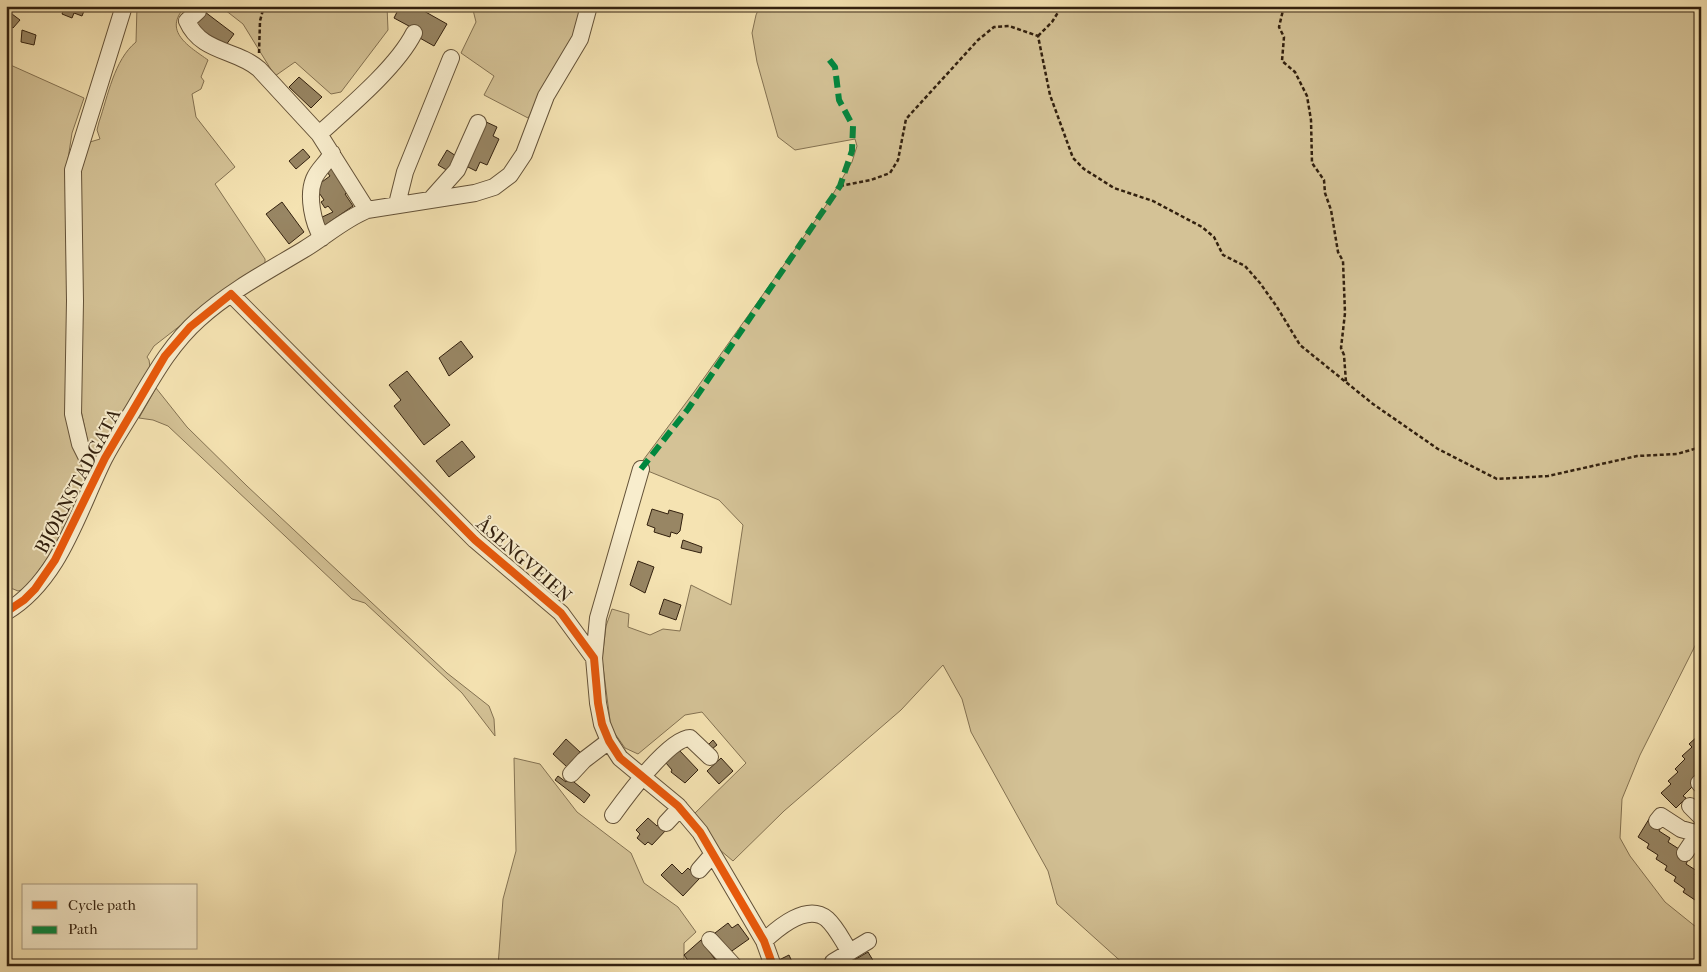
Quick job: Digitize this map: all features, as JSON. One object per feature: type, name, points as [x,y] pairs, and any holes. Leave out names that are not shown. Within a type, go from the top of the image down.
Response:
[{"type":"street","points":[[96,476],[80,444],[73,414],[75,301],[73,170],[124,6]]},
{"type":"street","name":"BJØRNSTADGATA","points":[[6,612],[24,600],[46,574],[64,544],[114,441],[172,346],[200,318],[231,294],[322,238],[350,217],[367,210],[485,190],[510,175],[524,154],[546,96],[580,39],[589,6]]},
{"type":"street","points":[[198,11],[187,22],[198,38],[206,45],[248,61],[260,69],[319,134],[367,210]]},
{"type":"street","points":[[319,134],[390,66],[414,34]]},
{"type":"street","points":[[397,204],[405,172],[451,58]]},
{"type":"street","points":[[432,198],[457,170],[478,123]]},
{"type":"street","points":[[322,238],[313,216],[312,189],[314,180],[332,153]]},
{"type":"street","name":"ÅSENGVEIEN","points":[[231,294],[475,540],[561,613],[594,658]]},
{"type":"street","points":[[641,470],[598,618],[594,658],[598,704],[602,724],[609,741],[620,758],[680,808],[700,832],[764,940],[774,966]]},
{"type":"street","points":[[613,815],[642,778],[682,739],[690,738],[694,740],[710,758]]},
{"type":"street","points":[[571,774],[584,760],[609,741]]},
{"type":"street","points":[[666,823],[680,808]]},
{"type":"street","points":[[1666,826],[1681,829],[1698,812]]},
{"type":"street","points":[[1685,853],[1691,844],[1698,812]]},
{"type":"street","points":[[699,870],[713,854]]},
{"type":"street","points":[[764,940],[775,930],[798,917],[815,914],[827,920],[833,926],[850,952]]},
{"type":"street","points":[[710,940],[734,966]]},
{"type":"street","points":[[833,962],[868,941]]},
{"type":"path","points":[[260,69],[260,21],[264,6]]},
{"type":"path","points":[[1038,36],[1052,22],[1062,6]]},
{"type":"path","points":[[1284,6],[1279,27],[1284,37],[1282,60],[1295,72],[1307,96],[1311,120],[1312,163],[1324,180],[1325,193],[1332,210],[1338,252],[1343,261],[1345,313],[1340,348],[1344,355],[1346,383]]},
{"type":"path","points":[[840,186],[871,180],[890,173],[898,160],[906,118],[978,40],[994,27],[1009,26],[1038,36]]},
{"type":"path","points":[[1038,36],[1050,95],[1073,158],[1084,169],[1114,188],[1153,201],[1202,226],[1214,237],[1224,255],[1245,266],[1260,283],[1300,345],[1346,383],[1438,449],[1496,479],[1548,476],[1637,456],[1677,454],[1701,447]]},
{"type":"shaded area","points":[[137,6],[186,6],[176,23],[177,31],[193,50],[208,60],[201,77],[204,81],[201,89],[192,94],[196,117],[235,167],[215,184],[265,259],[265,265],[217,297],[154,346],[147,357],[150,367],[126,412],[104,443],[95,450],[89,448],[78,396],[80,169],[90,142],[100,139],[97,130],[117,68],[122,58],[136,42]]},
{"type":"shaded area","points":[[220,6],[387,6],[388,30],[341,92],[331,94],[295,62],[275,76],[243,24]]},
{"type":"shaded area","points":[[472,6],[584,6],[576,36],[528,118],[484,95],[494,76],[461,53],[476,22]]},
{"type":"shaded area","points":[[760,6],[1701,6],[1701,634],[1640,755],[1622,799],[1620,838],[1630,856],[1665,902],[1701,931],[1701,966],[1126,966],[1057,904],[1048,871],[971,732],[962,699],[943,665],[901,710],[784,811],[733,861],[720,850],[693,815],[746,763],[702,712],[685,715],[638,754],[625,748],[611,728],[602,659],[606,626],[612,609],[629,614],[628,627],[650,635],[663,629],[680,631],[691,585],[731,605],[743,525],[719,500],[638,467],[694,392],[827,204],[852,162],[857,146],[855,139],[795,150],[778,137],[757,62],[752,33]]},
{"type":"shaded area","points":[[6,63],[84,98],[72,133],[66,172],[84,479],[81,495],[74,512],[55,547],[25,589],[18,591],[6,586]]},
{"type":"shaded area","points":[[156,388],[187,427],[247,486],[447,673],[489,706],[494,719],[495,736],[462,693],[365,603],[352,599],[168,426],[153,420],[139,418]]},
{"type":"shaded area","points":[[514,758],[540,764],[577,812],[631,853],[644,883],[678,907],[696,932],[684,943],[684,960],[690,966],[498,966],[503,899],[516,851]]},
{"type":"building","points":[[57,6],[86,6],[82,16],[74,13],[72,18],[62,14],[64,9]]},
{"type":"building","points":[[400,6],[415,6],[447,24],[434,46],[418,37],[420,32],[394,18]]},
{"type":"building","points":[[8,11],[20,20],[13,28],[6,24]]},
{"type":"building","points":[[205,12],[234,34],[223,49],[194,26]]},
{"type":"building","points":[[22,30],[36,35],[34,45],[21,42]]},
{"type":"building","points":[[299,77],[322,97],[311,108],[289,87]]},
{"type":"building","points":[[484,121],[497,127],[493,136],[499,139],[487,165],[480,162],[476,171],[464,165]]},
{"type":"building","points":[[303,149],[310,157],[296,169],[289,161]]},
{"type":"building","points":[[447,150],[459,158],[450,172],[438,165]]},
{"type":"building","points":[[334,167],[350,190],[345,194],[353,206],[325,225],[320,218],[333,212],[328,206],[325,208],[321,202],[324,200],[315,187],[330,176],[327,172]]},
{"type":"building","points":[[282,202],[304,232],[289,244],[266,214]]},
{"type":"building","points":[[461,341],[473,357],[449,376],[439,358]]},
{"type":"building","points":[[407,371],[450,425],[424,445],[394,406],[401,400],[389,385]]},
{"type":"building","points":[[462,441],[475,457],[449,477],[436,461]]},
{"type":"building","points":[[652,509],[668,514],[669,510],[683,514],[680,531],[677,534],[671,532],[670,537],[654,532],[655,528],[647,525]]},
{"type":"building","points":[[683,540],[702,547],[701,553],[681,548]]},
{"type":"building","points":[[638,561],[654,567],[645,593],[630,585]]},
{"type":"building","points":[[664,599],[681,605],[676,620],[659,614]]},
{"type":"building","points":[[1701,728],[1701,768],[1697,771],[1700,774],[1690,783],[1693,786],[1683,796],[1686,798],[1676,808],[1661,793],[1671,784],[1668,781],[1678,772],[1675,769],[1685,759],[1682,756],[1692,747],[1689,744],[1699,735],[1696,732]]},
{"type":"building","points":[[566,739],[580,752],[576,757],[578,759],[567,767],[553,754]]},
{"type":"building","points":[[713,740],[717,745],[712,749],[708,745]]},
{"type":"building","points":[[679,750],[698,770],[685,783],[671,772],[672,770],[666,763]]},
{"type":"building","points":[[721,758],[733,771],[719,784],[707,771]]},
{"type":"building","points":[[558,776],[566,782],[569,778],[590,795],[584,803],[555,780]]},
{"type":"building","points":[[648,818],[657,826],[660,822],[667,829],[652,845],[648,842],[645,845],[637,838],[640,834],[636,830]]},
{"type":"building","points":[[1649,819],[1661,827],[1659,831],[1670,838],[1668,842],[1679,849],[1677,853],[1688,860],[1686,864],[1697,871],[1695,875],[1701,879],[1701,891],[1695,900],[1683,892],[1685,889],[1674,881],[1676,877],[1665,870],[1667,866],[1656,859],[1658,855],[1647,848],[1649,844],[1638,837]]},
{"type":"building","points":[[672,864],[682,874],[688,868],[699,879],[683,896],[661,875]]},
{"type":"building","points":[[728,923],[732,928],[738,924],[749,939],[729,953],[715,933]]},
{"type":"building","points":[[701,940],[717,962],[711,966],[692,966],[684,955]]},
{"type":"building","points":[[868,952],[874,962],[869,966],[844,966]]},
{"type":"building","points":[[789,955],[794,966],[779,966],[777,961]]},
{"type":"marked path","points":[[641,469],[688,409],[840,186],[852,151],[853,126],[839,100],[835,67],[828,58]]},
{"type":"marked path","points":[[1701,819],[1698,830],[1701,840]]},
{"type":"cycle path","points":[[6,612],[24,600],[35,589],[55,560],[105,458],[165,356],[190,327],[231,294],[475,540],[561,613],[594,658],[598,703],[602,724],[609,741],[620,758],[678,806],[700,832],[764,941],[773,966]]}]
